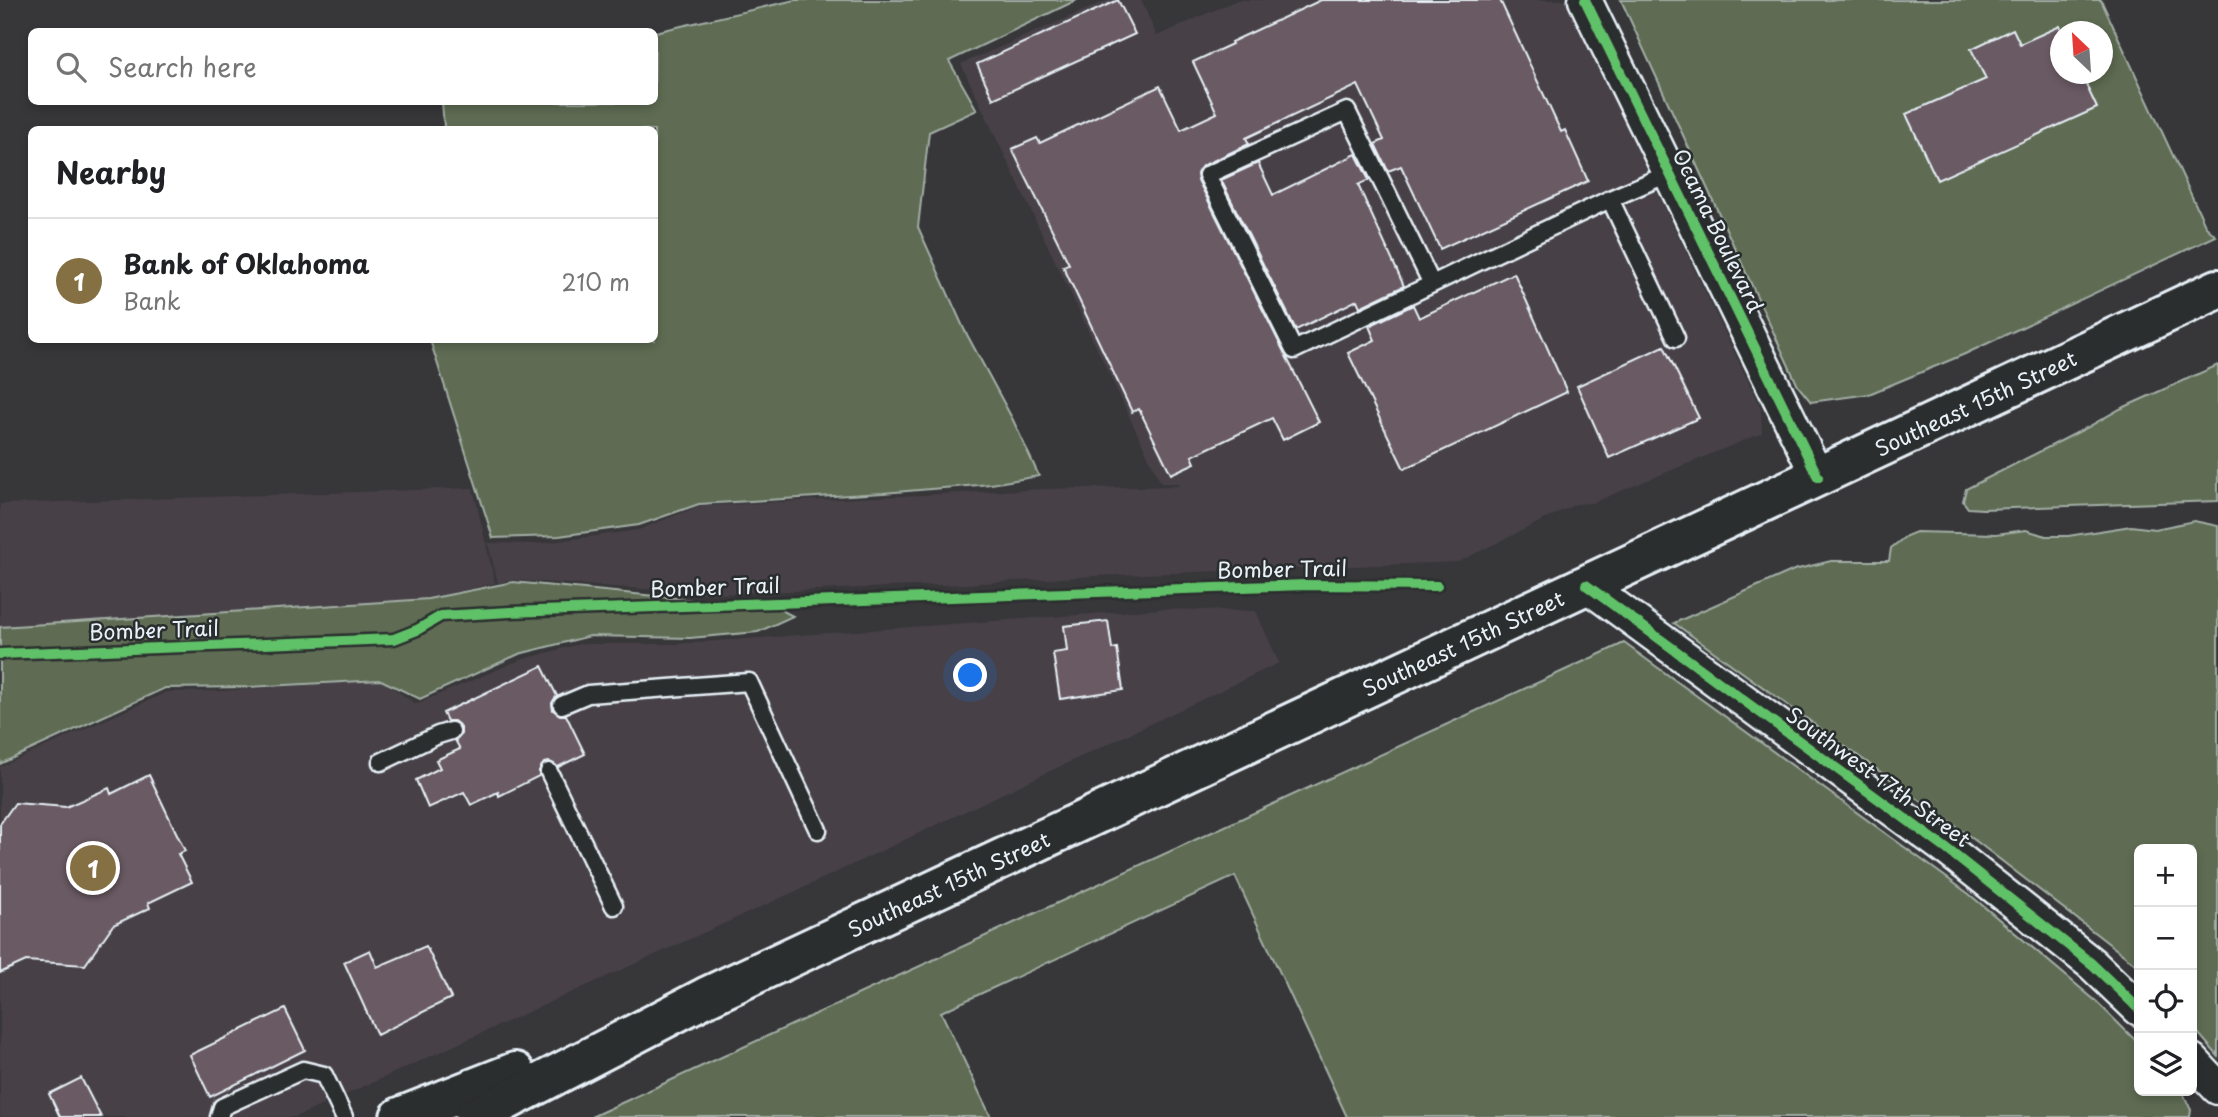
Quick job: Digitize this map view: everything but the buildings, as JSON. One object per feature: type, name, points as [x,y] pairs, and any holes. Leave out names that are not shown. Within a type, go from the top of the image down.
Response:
[{"type":"main road","name":"Southeast 15th Street","points":[[475,1117],[706,997],[2218,289]]},
{"type":"main road","name":"Southeast 15th Street","points":[[400,1117],[706,997]]},
{"type":"street","name":"Ocama Boulevard","points":[[1585,0],[1818,477]]},
{"type":"street","name":"Southwest 17th Street","points":[[1586,585],[1948,850],[2092,964],[2134,1005]]},
{"type":"street","points":[[2197,1065],[2218,1088]]},
{"type":"lane","points":[[1432,284],[1347,111],[1206,175],[1294,350],[1670,173]]},
{"type":"lane","points":[[1610,199],[1675,338]]},
{"type":"lane","points":[[562,705],[588,694],[749,682],[818,830]]},
{"type":"lane","points":[[381,762],[438,735],[451,732]]},
{"type":"lane","points":[[549,772],[614,906]]},
{"type":"lane","points":[[219,1117],[222,1107],[303,1070],[324,1075],[344,1117]]},
{"type":"shaded area","points":[[1108,0],[1141,0],[1157,36],[1237,0],[1565,0],[1761,408],[1762,433],[1592,503],[1576,504],[1458,562],[717,594],[513,580],[498,583],[488,543],[536,544],[638,530],[700,506],[1043,489],[1179,486],[1178,483],[1161,483],[961,64]]},
{"type":"shaded area","points":[[473,488],[495,583],[428,599],[0,627],[0,504]]},
{"type":"shaded area","points":[[1161,609],[1256,611],[1279,663],[805,887],[296,1117],[0,1117],[0,767],[167,692],[381,680],[416,704],[520,660],[579,644],[675,644]]},
{"type":"green space","points":[[795,0],[1077,0],[949,61],[977,110],[929,132],[918,227],[964,329],[1013,420],[1039,476],[991,484],[883,493],[699,504],[639,525],[559,536],[493,538],[431,343],[658,343],[658,126],[444,126],[442,105],[658,105],[658,31]]},
{"type":"green space","points":[[1621,0],[2101,0],[2111,21],[2050,21],[2050,84],[2113,84],[2113,26],[2206,227],[2216,236],[1965,354],[1869,394],[1811,402],[1798,386]]},
{"type":"green space","points":[[2218,365],[2218,501],[1983,509],[1968,508],[1963,501],[1966,489],[2120,409]]},
{"type":"green space","points":[[2194,521],[2218,526],[2218,1056],[2197,1032],[2197,844],[2134,844],[2134,963],[1976,841],[1674,623],[1794,570],[1831,561],[1889,561],[1891,548],[1916,532],[1996,534],[2026,530],[2046,536],[2068,536],[2131,526],[2155,529]]},
{"type":"green space","points":[[513,582],[777,608],[793,616],[758,632],[690,638],[590,636],[519,654],[420,699],[381,680],[165,688],[0,764],[0,627],[428,599]]},
{"type":"green space","points":[[1624,643],[1969,894],[2097,1002],[2134,1039],[2134,1096],[2184,1096],[2191,1110],[2190,1117],[1347,1117],[1235,876],[941,1012],[991,1117],[591,1117]]},
{"type":"cycle path","points":[[1585,0],[1818,477]]},
{"type":"cycle path","name":"Bomber Trail","points":[[0,654],[394,639],[441,616],[510,612],[1305,585],[1437,586]]},
{"type":"cycle path","points":[[1586,585],[1948,850],[2092,964],[2134,1004]]},
{"type":"place","name":"Bank of Oklahoma","points":[[93,868]]}]
